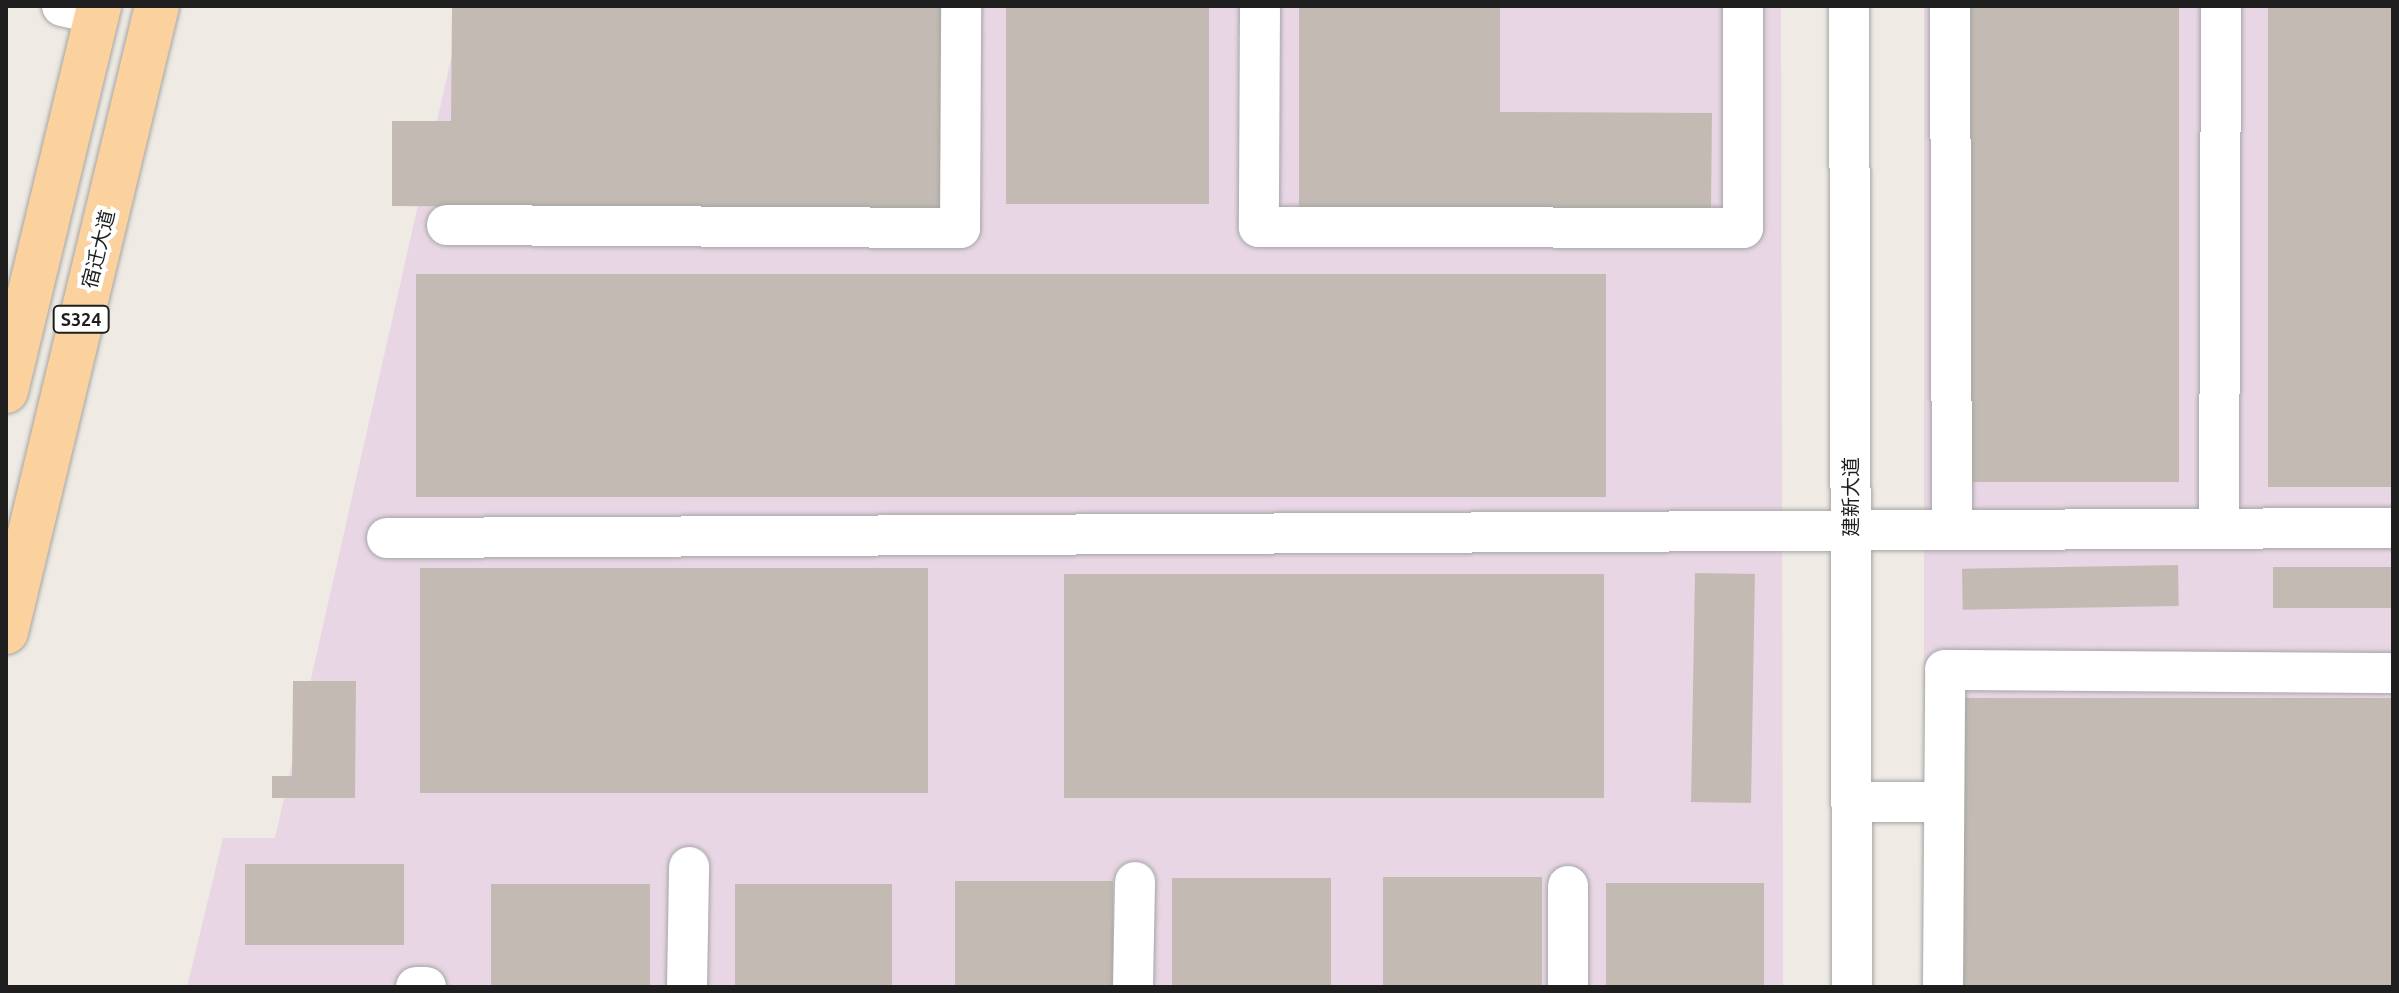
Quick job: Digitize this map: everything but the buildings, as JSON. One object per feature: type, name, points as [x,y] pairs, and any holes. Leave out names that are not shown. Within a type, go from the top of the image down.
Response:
[{"type":"main road","name":"宿迁大道","points":[[6,632],[157,6]]},
{"type":"main road","name":"S324","points":[[6,391],[86,9]]},
{"type":"street","points":[[447,225],[960,228],[961,6]]},
{"type":"street","points":[[1260,6],[1259,227],[1743,228],[1743,6]]},
{"type":"street","name":"建新大道","points":[[1849,6],[1852,987]]},
{"type":"street","points":[[1950,6],[1952,528]]},
{"type":"street","points":[[2219,528],[2221,6]]},
{"type":"street","points":[[387,538],[1850,528],[2393,528]]},
{"type":"street","points":[[1943,987],[1945,670],[2393,673]]},
{"type":"street","points":[[1851,802],[1944,802]]},
{"type":"street","points":[[687,987],[689,867]]},
{"type":"street","points":[[1133,987],[1135,882]]},
{"type":"street","points":[[1568,886],[1568,987]]},
{"type":"street","points":[[416,987],[426,987]]},
{"type":"shaded area","points":[[463,6],[1781,6],[1783,987],[187,987],[223,838],[275,838]]},
{"type":"shaded area","points":[[1924,6],[2393,6],[2393,987],[1924,987]]}]
